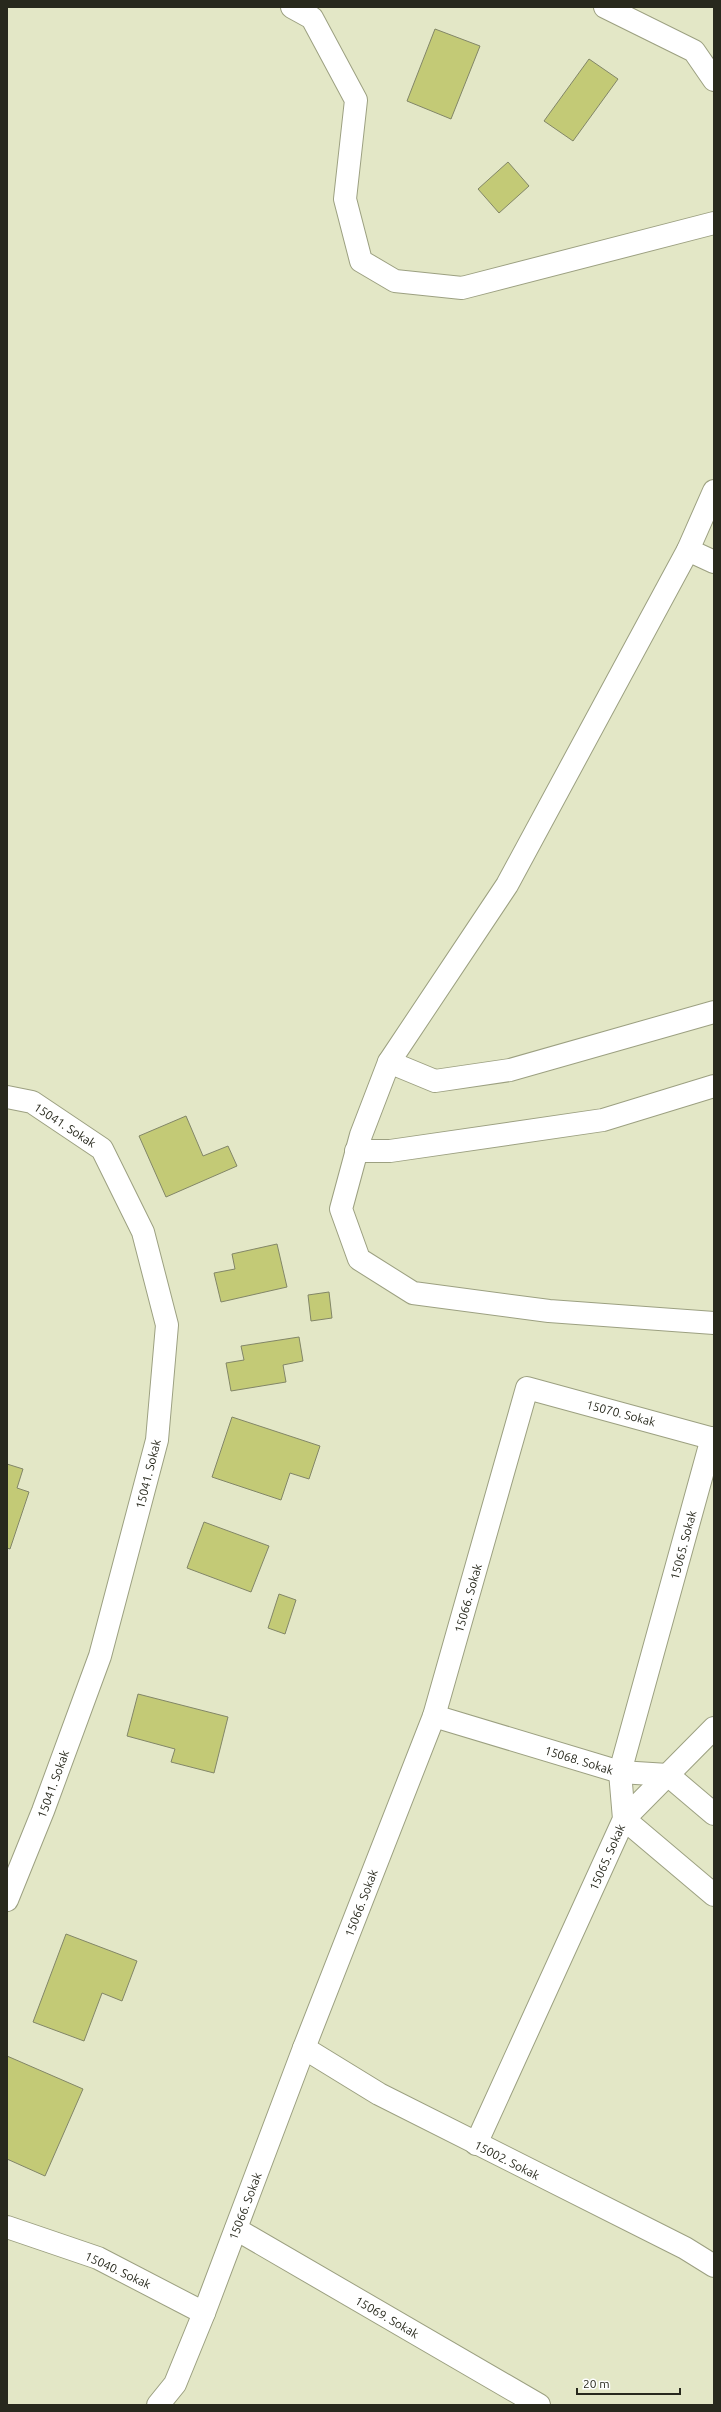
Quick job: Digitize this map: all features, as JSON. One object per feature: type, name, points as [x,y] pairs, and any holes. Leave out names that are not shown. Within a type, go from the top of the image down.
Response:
[{"type":"street","points":[[292,7],[312,18],[356,100],[345,199],[361,262],[395,281],[462,288],[714,223]]},
{"type":"street","points":[[605,7],[694,51],[714,80]]},
{"type":"street","points":[[714,491],[688,550],[507,885],[389,1062],[359,1143],[341,1209],[359,1259],[413,1293],[549,1311],[714,1323]]},
{"type":"street","points":[[688,550],[714,562]]},
{"type":"street","points":[[389,1062],[435,1081],[510,1070],[714,1012]]},
{"type":"street","points":[[359,1143],[390,1151],[603,1120],[714,1086]]},
{"type":"street","name":"15041. Sokak","points":[[7,1097],[32,1102],[102,1149],[143,1232],[167,1325],[157,1440],[100,1656],[43,1811],[7,1900]]},
{"type":"street","name":"15070. Sokak","points":[[527,1388],[713,1438]]},
{"type":"street","name":"15066. Sokak","points":[[158,2405],[176,2384],[304,2048],[434,1716],[527,1388]]},
{"type":"street","name":"15065. Sokak","points":[[476,2144],[624,1819],[620,1772],[713,1438]]},
{"type":"street","name":"15068. Sokak","points":[[434,1716],[620,1772],[668,1775]]},
{"type":"street","points":[[714,1728],[624,1819],[714,1895]]},
{"type":"street","points":[[668,1775],[714,1814]]},
{"type":"street","name":"15002. Sokak","points":[[304,2048],[379,2094],[685,2248],[714,2266]]},
{"type":"street","name":"15040. Sokak","points":[[7,2227],[98,2258],[204,2313]]},
{"type":"street","name":"15069. Sokak","points":[[236,2229],[539,2405]]},
{"type":"building","points":[[435,29],[480,46],[451,119],[407,101]]},
{"type":"building","points":[[589,59],[618,79],[573,141],[544,121]]},
{"type":"building","points":[[508,162],[529,186],[499,213],[478,189]]},
{"type":"building","points":[[186,1116],[203,1156],[228,1146],[237,1166],[166,1197],[139,1136]]},
{"type":"building","points":[[277,1244],[287,1287],[221,1302],[214,1273],[235,1269],[232,1254]]},
{"type":"building","points":[[329,1292],[332,1318],[311,1321],[308,1295]]},
{"type":"building","points":[[299,1337],[303,1361],[283,1365],[286,1382],[231,1391],[226,1363],[244,1360],[241,1346]]},
{"type":"building","points":[[232,1417],[320,1446],[309,1479],[290,1473],[281,1500],[212,1477]]},
{"type":"building","points":[[7,1464],[23,1469],[17,1488],[29,1492],[10,1549],[7,1548]]},
{"type":"building","points":[[204,1522],[269,1546],[251,1592],[187,1568]]},
{"type":"building","points":[[279,1594],[296,1600],[285,1634],[268,1628]]},
{"type":"building","points":[[138,1694],[228,1717],[214,1773],[171,1762],[175,1749],[127,1736]]},
{"type":"building","points":[[66,1934],[137,1961],[122,2001],[102,1993],[84,2041],[33,2022]]},
{"type":"building","points":[[7,2056],[83,2089],[45,2176],[7,2159]]}]
